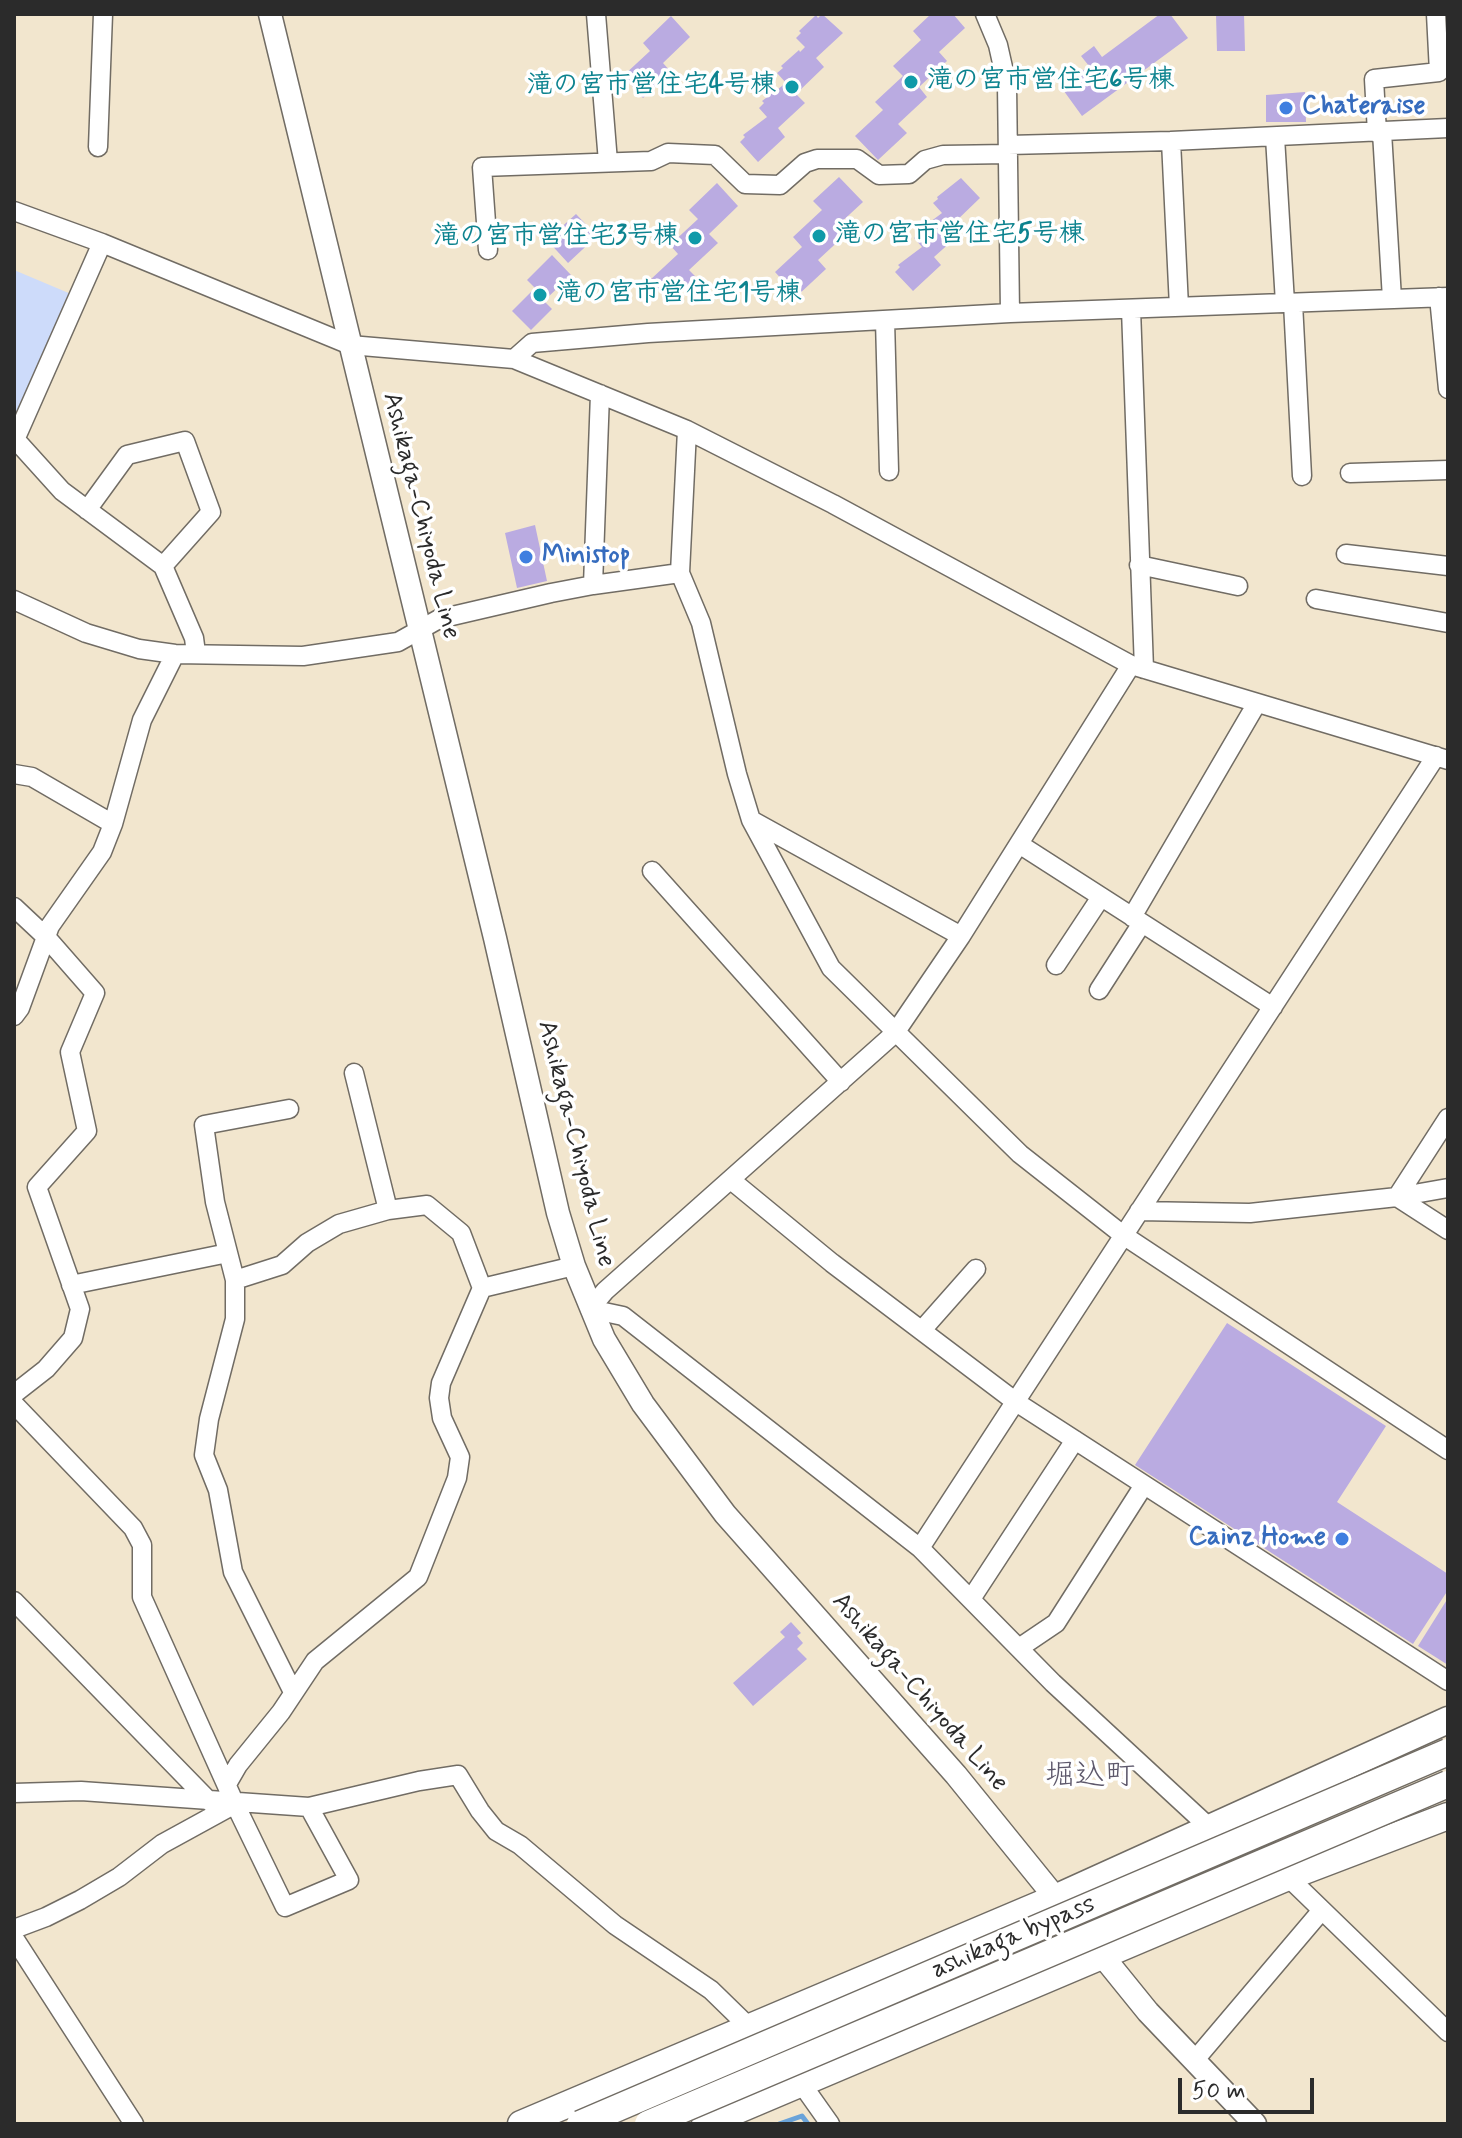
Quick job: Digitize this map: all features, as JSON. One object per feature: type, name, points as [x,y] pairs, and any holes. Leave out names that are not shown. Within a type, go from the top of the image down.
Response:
[{"type":"highway","points":[[521,2124],[1055,1898],[1448,1720]]},
{"type":"highway","name":"ashikaga bypass","points":[[580,2124],[1448,1752]]},
{"type":"highway","name":"ashikaga bypass","points":[[648,2124],[1448,1784]]},
{"type":"highway","points":[[705,2124],[1288,1877],[1448,1816]]},
{"type":"main road","name":"Ashikaga-Chiyoda Line","points":[[270,14],[495,938],[558,1213],[574,1266],[604,1339],[643,1404],[725,1514],[956,1775],[1101,1956],[1255,2124]]},
{"type":"street","points":[[98,147],[103,14]]},
{"type":"street","points":[[596,14],[608,162]]},
{"type":"street","points":[[985,14],[998,45],[1007,85],[1010,313]]},
{"type":"street","points":[[1392,299],[1374,79],[1439,72],[1436,14]]},
{"type":"street","points":[[488,250],[482,167],[651,161],[668,153],[715,155],[745,184],[780,185],[805,163],[817,159],[857,159],[879,175],[909,174],[925,160],[943,155],[1008,149],[1448,128]]},
{"type":"street","points":[[1275,137],[1302,476]]},
{"type":"street","points":[[1171,141],[1179,307]]},
{"type":"street","points":[[14,211],[102,243],[350,345],[514,359],[687,430],[1137,667],[1445,758],[1273,1007],[920,1548]]},
{"type":"street","points":[[102,243],[14,440],[62,491],[163,566],[194,638],[196,653]]},
{"type":"street","points":[[514,359],[532,343],[648,333],[1010,313],[1443,297],[1448,389]]},
{"type":"street","points":[[1131,309],[1139,565],[1137,667],[895,1033],[605,1291],[590,1309],[623,1316],[920,1548],[1053,1683],[1211,1829]]},
{"type":"street","points":[[885,320],[889,471]]},
{"type":"street","points":[[593,585],[600,394]]},
{"type":"street","points":[[687,430],[680,573],[701,623],[751,820],[831,968],[1020,1154],[1123,1235],[1448,1450]]},
{"type":"street","points":[[87,510],[127,455],[185,441],[211,512],[163,566]]},
{"type":"street","points":[[1350,473],[1448,470]]},
{"type":"street","points":[[1346,554],[1448,566]]},
{"type":"street","points":[[1139,565],[1238,586]]},
{"type":"street","points":[[14,600],[111,642],[175,654],[303,656],[398,642],[439,619],[593,585],[680,573]]},
{"type":"street","points":[[1316,599],[1448,623]]},
{"type":"street","points":[[14,1016],[20,1008],[50,926],[102,852],[113,824],[142,720],[175,654]]},
{"type":"street","points":[[1099,990],[1257,703]]},
{"type":"street","points":[[14,774],[32,777],[113,824]]},
{"type":"street","points":[[751,820],[961,936]]},
{"type":"street","points":[[1019,844],[1273,1007]]},
{"type":"street","points":[[652,871],[841,1082]]},
{"type":"street","points":[[1056,965],[1101,897]]},
{"type":"street","points":[[14,907],[46,937],[95,993],[70,1052],[87,1131],[37,1187],[80,1309],[73,1338],[46,1369],[14,1394]]},
{"type":"street","points":[[354,1073],[388,1210]]},
{"type":"street","points":[[289,1109],[204,1125],[215,1202],[235,1280],[235,1319],[209,1419],[204,1455],[218,1490],[233,1572],[293,1692]]},
{"type":"street","points":[[1397,1197],[1448,1118]]},
{"type":"street","points":[[731,1180],[832,1263],[1016,1402],[1448,1681]]},
{"type":"street","points":[[1139,1211],[1250,1213],[1397,1197],[1448,1188]]},
{"type":"street","points":[[1397,1197],[1448,1230]]},
{"type":"street","points":[[227,1784],[315,1661],[418,1577],[457,1478],[460,1457],[442,1418],[439,1398],[441,1383],[482,1288],[461,1233],[427,1205],[388,1210],[339,1224],[307,1243],[282,1265],[235,1280]]},
{"type":"street","points":[[71,1285],[228,1253]]},
{"type":"street","points":[[482,1288],[574,1266]]},
{"type":"street","points":[[922,1330],[976,1269]]},
{"type":"street","points":[[14,1404],[133,1528],[142,1545],[142,1597],[285,1907],[349,1880],[309,1807]]},
{"type":"street","points":[[971,1599],[1075,1440]]},
{"type":"street","points":[[1019,1648],[1056,1623],[1144,1485]]},
{"type":"street","points":[[14,1601],[210,1802]]},
{"type":"street","points":[[14,1793],[81,1791],[309,1807],[458,1775],[496,1831],[520,1845],[615,1925],[711,1990],[750,2028]]},
{"type":"street","points":[[14,1929],[80,1900],[119,1877],[162,1844],[235,1804]]},
{"type":"street","points":[[1288,1877],[1448,2032]]},
{"type":"street","points":[[1194,2061],[1322,1910]]},
{"type":"street","points":[[14,1938],[134,2124]]},
{"type":"street","points":[[801,2083],[830,2124]]},
{"type":"shaded area","points":[[14,270],[71,294],[14,420]]},
{"type":"building","name":"滝の宮市営住宅4号棟","points":[[822,14],[843,33],[816,58],[824,67],[796,94],[805,103],[778,128],[785,137],[758,162],[740,142],[745,137],[743,135],[767,117],[759,108],[764,103],[762,101],[786,83],[777,73],[783,68],[781,66],[805,47],[796,38],[801,33],[799,31],[816,15],[818,18]]},
{"type":"building","name":"滝の宮市営住宅6号棟","points":[[931,14],[953,14],[965,28],[939,52],[947,61],[919,87],[927,97],[898,124],[907,133],[878,160],[855,136],[883,110],[875,102],[903,76],[893,66],[921,40],[913,31]]},
{"type":"building","points":[[1160,14],[1170,14],[1188,38],[1082,116],[1061,87],[1089,66],[1081,56],[1094,46],[1102,57]]},
{"type":"building","points":[[1216,14],[1244,14],[1245,51],[1217,51]]},
{"type":"building","points":[[671,16],[690,37],[663,63],[671,72],[643,98],[623,76],[650,51],[643,43]]},
{"type":"building","name":"Chateraise","points":[[1305,92],[1306,122],[1266,122],[1266,95]]},
{"type":"building","name":"滝の宮市営住宅5号棟","points":[[839,177],[863,202],[837,226],[845,235],[818,260],[826,269],[797,296],[775,272],[802,247],[793,237],[822,210],[813,201]]},
{"type":"building","points":[[961,178],[980,198],[953,224],[961,233],[934,257],[941,265],[913,291],[895,272],[900,267],[898,265],[922,247],[914,238],[920,233],[918,231],[942,213],[933,203],[937,197]]},
{"type":"building","name":"滝の宮市営住宅3号棟","points":[[717,183],[738,206],[709,234],[718,243],[689,270],[696,277],[670,302],[650,280],[678,254],[670,245],[698,219],[689,210]]},
{"type":"building","points":[[576,214],[597,236],[568,263],[547,240]]},
{"type":"building","name":"滝の宮市営住宅1号棟","points":[[552,255],[571,275],[544,301],[552,309],[531,330],[512,311],[535,288],[527,280]]},
{"type":"building","name":"Ministop","points":[[535,525],[547,581],[517,588],[505,533]]},
{"type":"building","points":[[1227,1323],[1386,1426],[1337,1502],[1448,1574],[1448,1590],[1413,1644],[1135,1465]]},
{"type":"building","points":[[1448,1598],[1448,1665],[1418,1646]]},
{"type":"building","points":[[791,1622],[801,1633],[797,1636],[803,1643],[797,1649],[807,1659],[753,1706],[733,1683],[785,1637],[780,1632]]},
{"type":"waterway","points":[[779,2124],[802,2116],[808,2124]]},
{"type":"place","name":"滝の宮市営住宅6号棟","points":[[911,82]]},
{"type":"place","name":"滝の宮市営住宅4号棟","points":[[792,87]]},
{"type":"place","name":"Chateraise","points":[[1286,108]]},
{"type":"place","name":"滝の宮市営住宅5号棟","points":[[819,236]]},
{"type":"place","name":"滝の宮市営住宅3号棟","points":[[695,238]]},
{"type":"place","name":"滝の宮市営住宅1号棟","points":[[540,295]]},
{"type":"place","name":"Ministop","points":[[526,557]]},
{"type":"place","name":"Cainz Home","points":[[1342,1539]]},
{"type":"district","name":"堀込町","points":[[1090,1778]]}]
